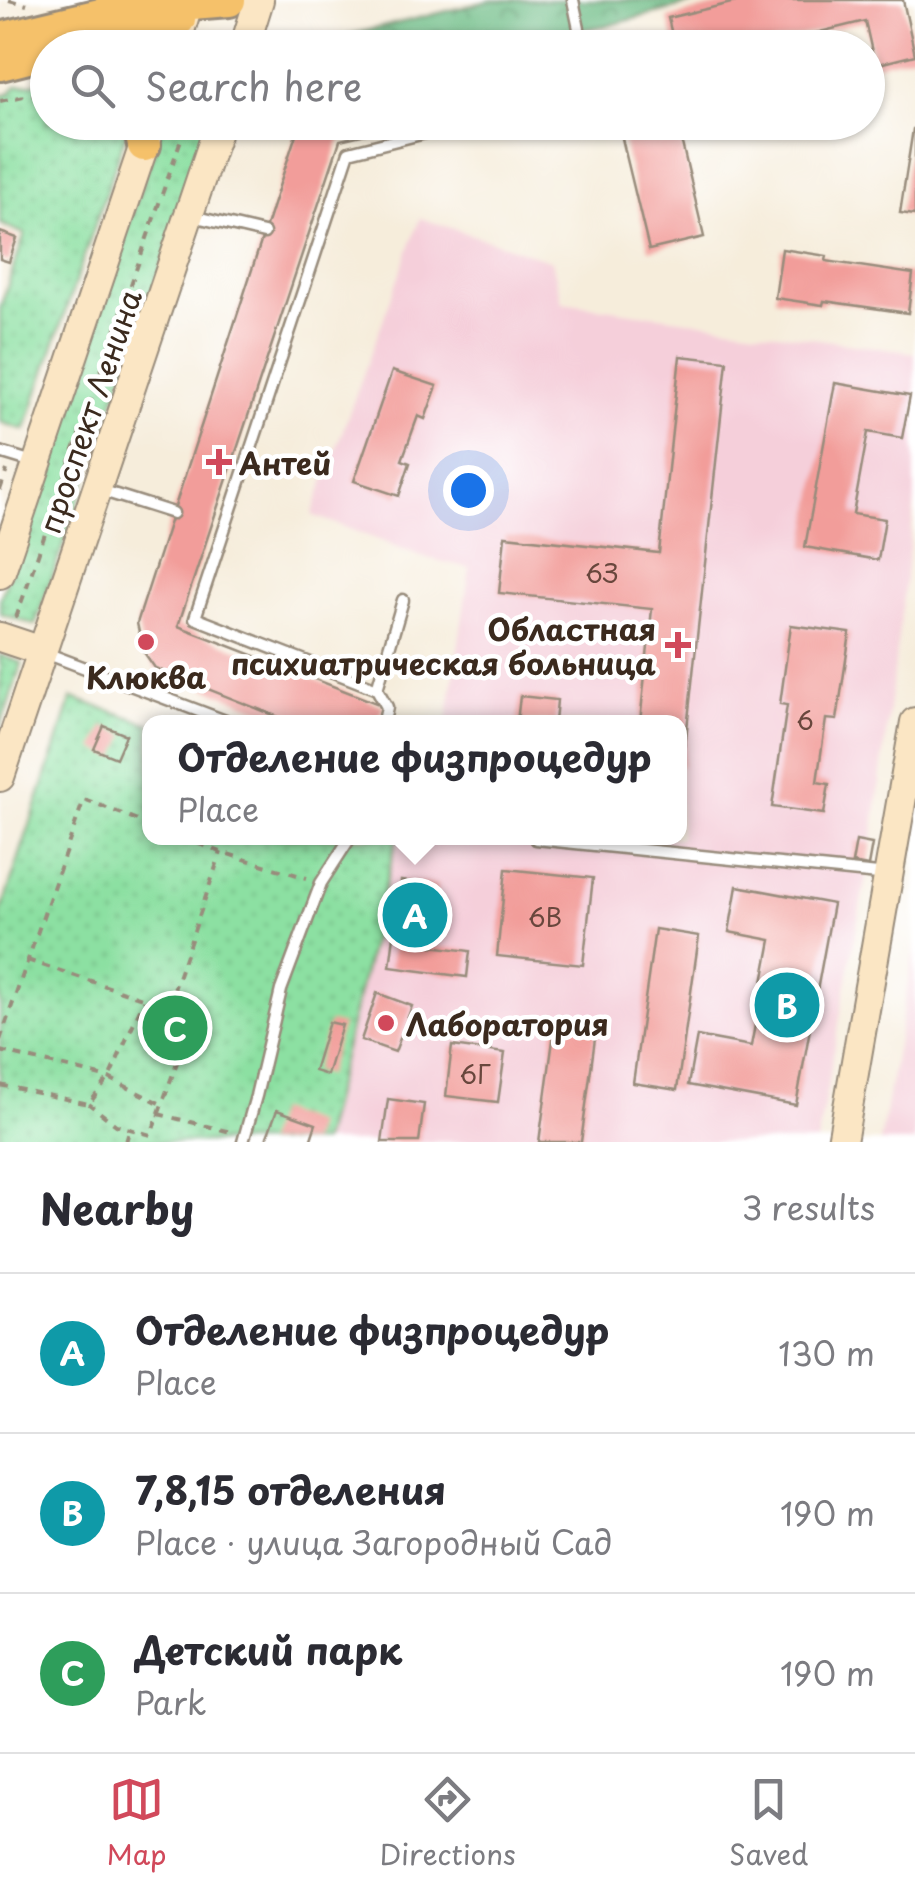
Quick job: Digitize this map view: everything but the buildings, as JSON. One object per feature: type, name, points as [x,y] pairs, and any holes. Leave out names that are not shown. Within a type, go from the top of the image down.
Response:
[{"type":"main road","points":[[37,30],[118,10],[185,17],[230,0]]},
{"type":"main road","points":[[135,30],[250,0]]},
{"type":"main road","points":[[250,30],[259,0]]},
{"type":"main road","points":[[0,39],[30,32]]},
{"type":"main road","points":[[0,64],[30,58]]},
{"type":"main road","name":"проспект Ленина","points":[[2,564],[142,140]]},
{"type":"main road","name":"проспект Ленина","points":[[0,777],[214,140]]},
{"type":"main road","points":[[4,638],[42,651]]},
{"type":"main road","points":[[842,1142],[911,767],[915,722]]},
{"type":"lane","points":[[573,0],[579,30]]},
{"type":"lane","points":[[386,715],[388,706],[377,689],[195,618],[312,246],[349,152],[397,140]]},
{"type":"lane","points":[[189,215],[264,233]]},
{"type":"lane","points":[[0,452],[37,463]]},
{"type":"lane","points":[[97,489],[172,513]]},
{"type":"lane","points":[[212,526],[224,529]]},
{"type":"lane","points":[[377,689],[403,600]]},
{"type":"lane","points":[[42,651],[210,715]]},
{"type":"lane","points":[[243,1138],[281,990],[321,883],[345,845]]},
{"type":"lane","points":[[593,845],[888,876]]},
{"type":"path","points":[[0,101],[30,95]]},
{"type":"path","points":[[4,638],[181,140]]},
{"type":"path","points":[[0,1040],[84,799],[142,822]]},
{"type":"path","points":[[202,845],[321,883]]},
{"type":"path","points":[[168,1007],[221,852]]},
{"type":"path","points":[[0,1085],[90,1104],[116,1125],[151,1135],[194,1016],[27,960]]},
{"type":"path","points":[[90,1104],[109,1078],[144,999]]},
{"type":"path","points":[[0,1051],[109,1078],[162,1104]]},
{"type":"path","points":[[158,1114],[243,1138]]},
{"type":"path","points":[[126,1142],[130,1128]]},
{"type":"shaded area","name":"Областная психиатрическая больница","points":[[420,218],[552,261],[562,302],[915,353],[915,502],[872,844],[817,1142],[322,1142],[395,845],[687,845],[687,715],[448,715],[470,568],[427,558],[312,515]]},
{"type":"shaded area","points":[[915,943],[915,1142],[880,1142]]},
{"type":"green space","points":[[492,0],[705,0],[581,30],[370,30]]},
{"type":"green space","points":[[30,85],[30,140],[124,140],[25,430],[0,422],[0,308],[25,234],[0,224],[0,96],[17,86]]},
{"type":"green space","points":[[157,140],[206,140],[35,625],[0,613],[0,600]]},
{"type":"green space","points":[[0,655],[22,663],[0,728]]},
{"type":"green space","points":[[72,698],[142,721],[142,845],[395,845],[322,1142],[0,1142],[0,915]]},
{"type":"place","name":"Антей","points":[[219,462]]},
{"type":"place","name":"Клюква","points":[[146,642]]},
{"type":"place","name":"Областная психиатрическая больница","points":[[678,645]]},
{"type":"place","name":"Отделение физпроцедур","points":[[415,915]]},
{"type":"place","name":"7,8,15 отделения","points":[[787,1005]]},
{"type":"place","name":"Лаборатория","points":[[386,1023]]},
{"type":"place","name":"Детский парк","points":[[175,1028]]}]
